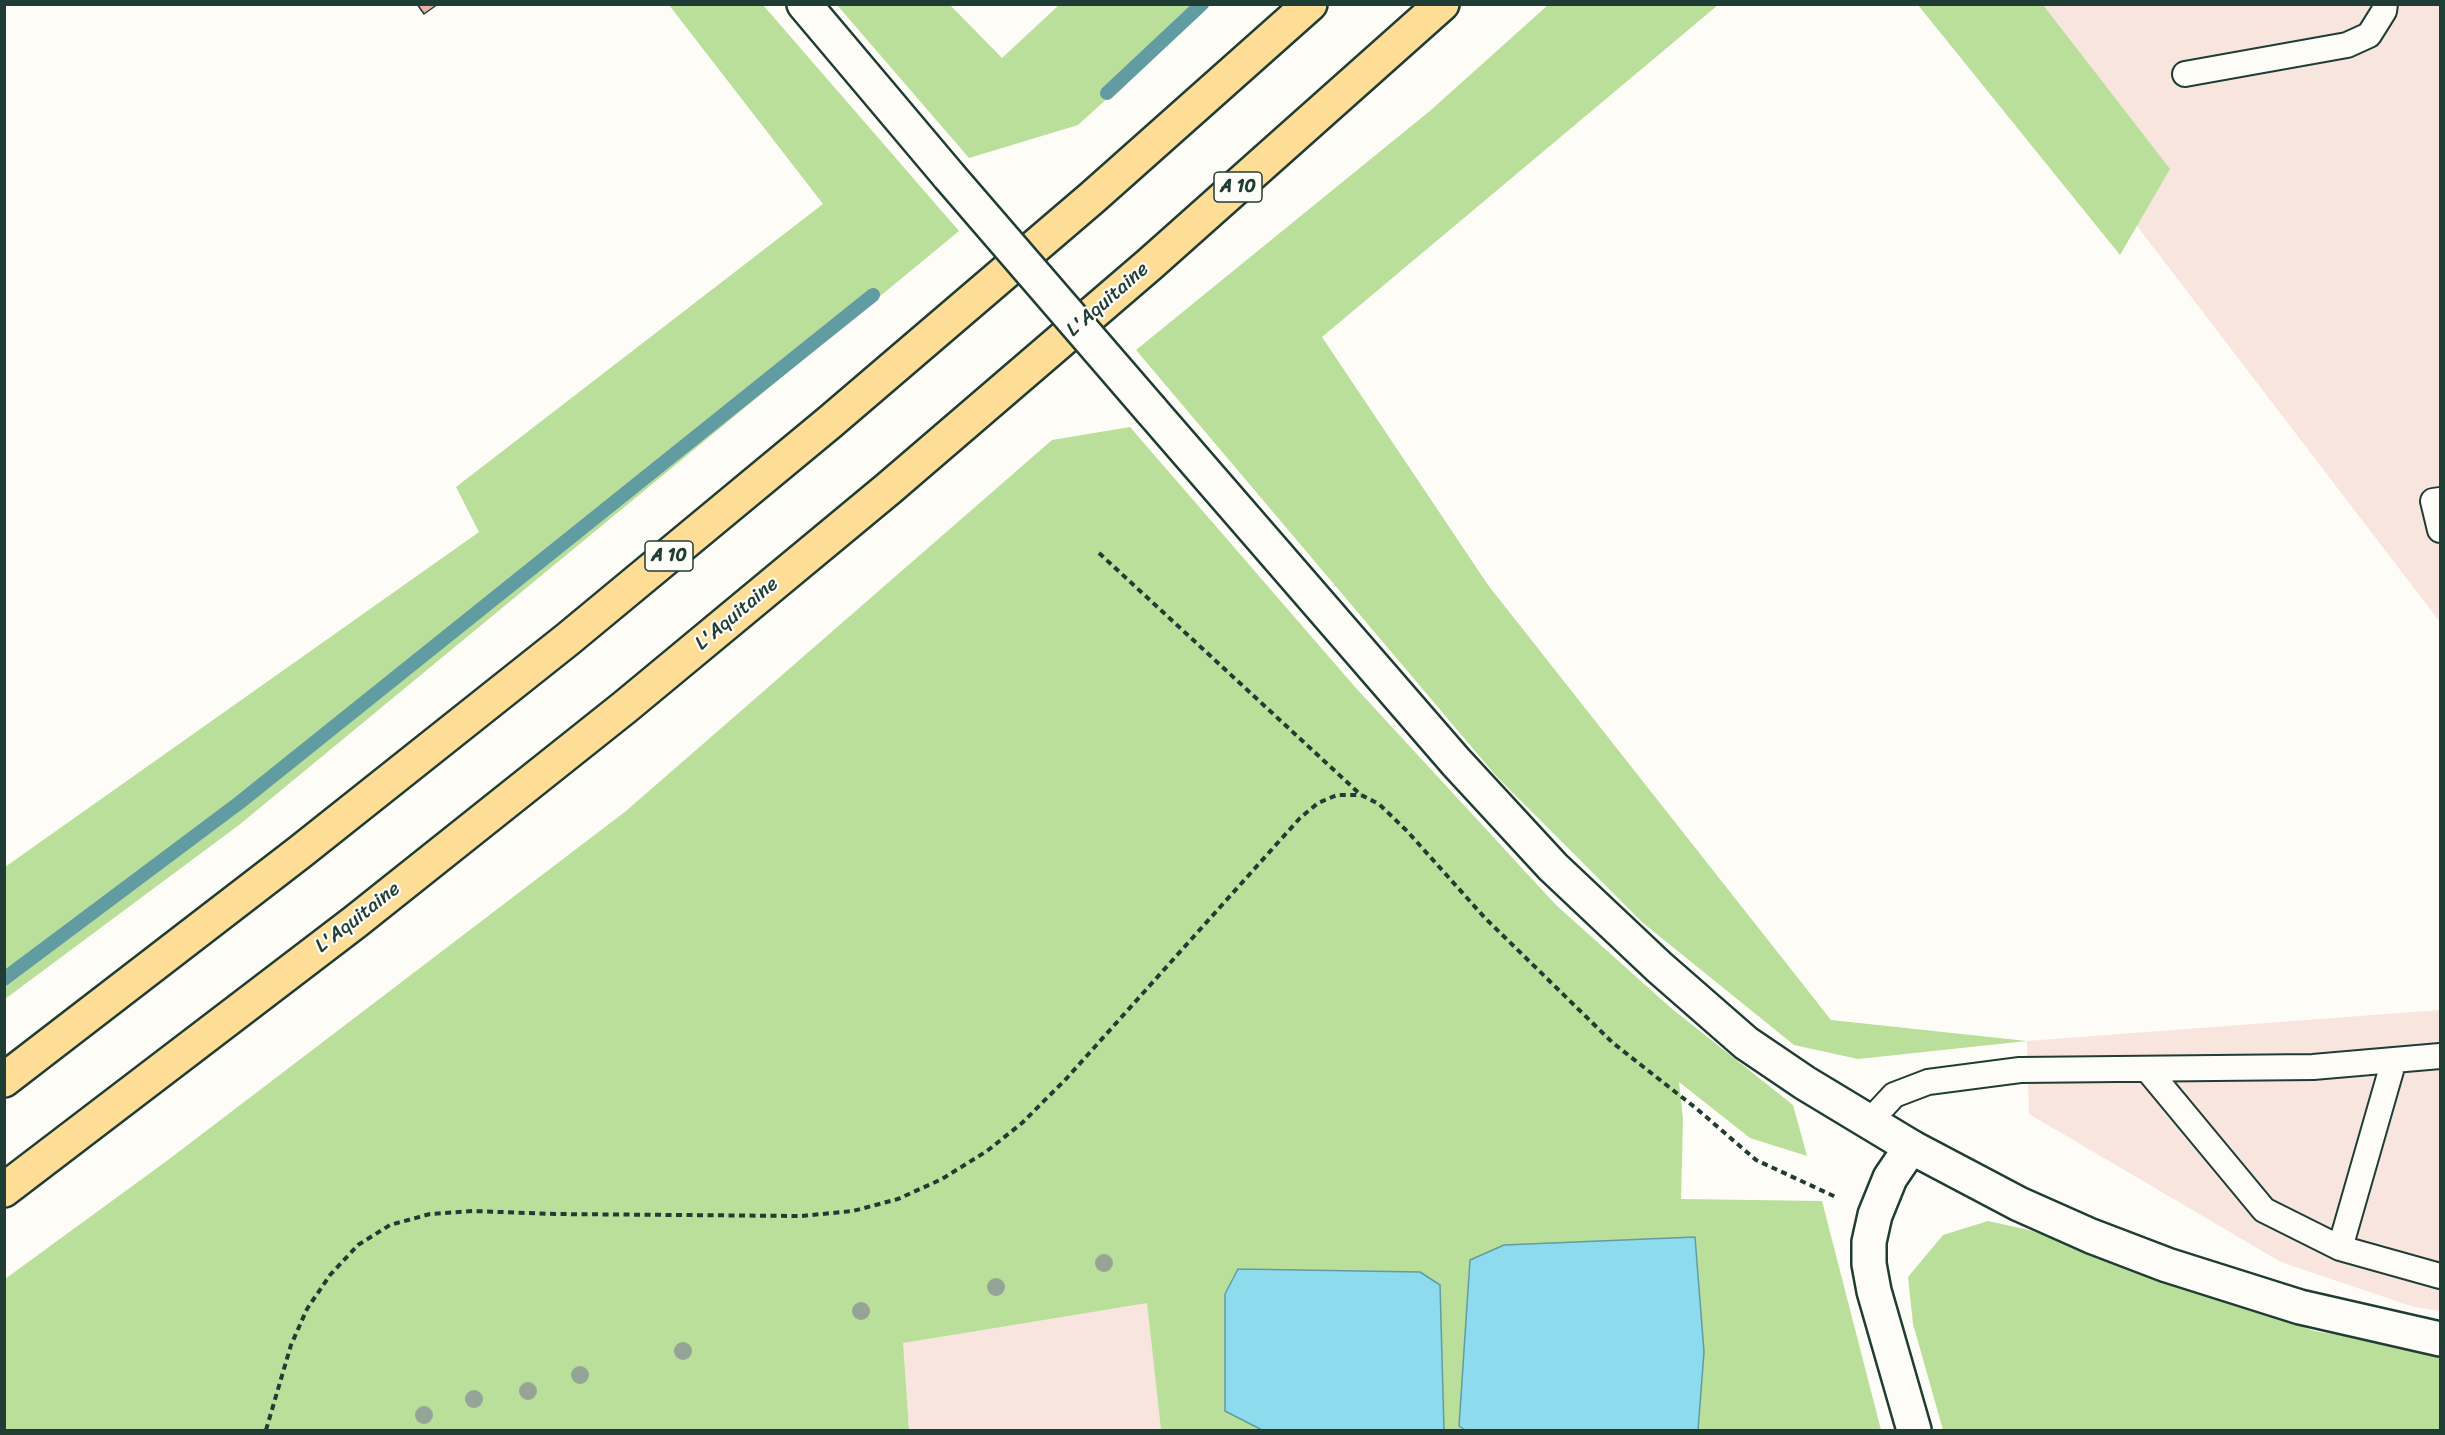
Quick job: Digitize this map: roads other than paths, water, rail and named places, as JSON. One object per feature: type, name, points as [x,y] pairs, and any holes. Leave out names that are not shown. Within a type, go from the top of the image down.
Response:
[{"type":"highway","name":"A 10","points":[[4,1080],[300,852],[604,609],[848,407],[1093,197],[1310,4]]},
{"type":"highway","name":"L'Aquitaine","points":[[4,1190],[355,922],[625,707],[888,489],[1123,287],[1442,4]]},
{"type":"street","points":[[804,4],[1150,410],[1456,762],[1553,867],[1659,967],[1746,1043],[1805,1083],[1911,1147],[2019,1204],[2091,1236],[2167,1265],[2300,1307],[2440,1339]]},
{"type":"street","points":[[1911,1147],[1890,1178],[1875,1215],[1869,1242],[1869,1264],[1874,1291],[1914,1431]]},
{"type":"lane","points":[[2185,74],[2347,45],[2369,35],[2384,11],[2385,4]]},
{"type":"lane","points":[[2440,500],[2433,501],[2440,530]]},
{"type":"lane","points":[[1869,1122],[1894,1095],[1928,1082],[2020,1070],[2313,1067],[2440,1056]]},
{"type":"lane","points":[[2340,1248],[2394,1060]]},
{"type":"lane","points":[[2147,1069],[2264,1210],[2340,1248],[2440,1276]]},
{"type":"water","points":[[1695,1237],[1704,1352],[1698,1430],[1465,1430],[1459,1426],[1470,1260],[1504,1245]]},
{"type":"water","points":[[1238,1269],[1420,1272],[1440,1285],[1444,1430],[1262,1430],[1225,1411],[1225,1294]]},
{"type":"waterway","points":[[1107,93],[1202,4]]},
{"type":"waterway","points":[[4,979],[239,803],[873,295]]}]
